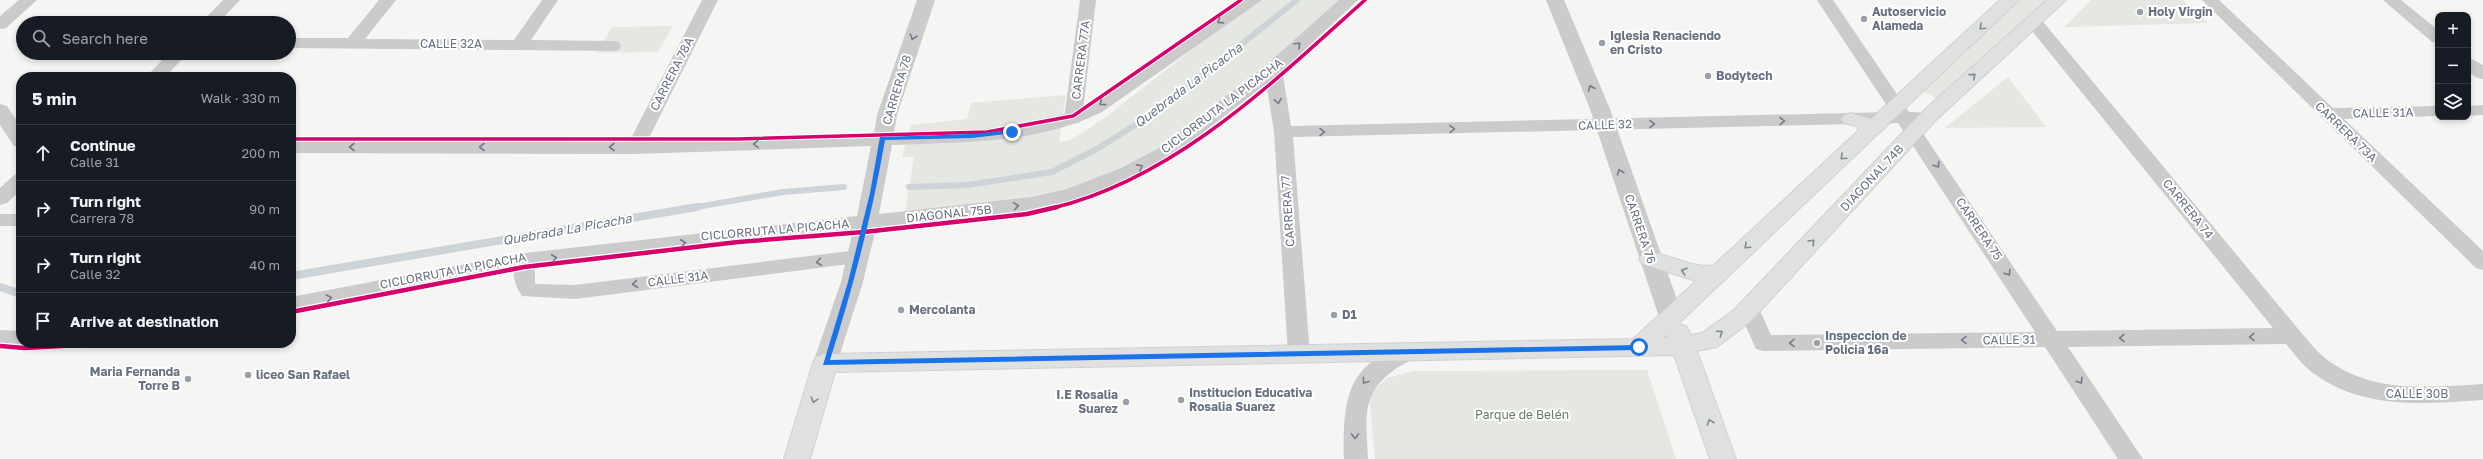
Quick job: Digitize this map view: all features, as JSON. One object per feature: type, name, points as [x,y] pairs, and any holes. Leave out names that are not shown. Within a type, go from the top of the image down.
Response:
[{"type":"main road","name":"DIAGONAL 74B","points":[[1683,346],[1708,341],[1731,325],[1749,309],[1900,120],[2010,0]]},
{"type":"main road","name":"DIAGONAL 74B","points":[[1639,347],[1661,327],[1670,314],[1900,120],[2034,22],[2057,0]]},
{"type":"main road","points":[[1851,119],[1863,122],[1900,120]]},
{"type":"main road","points":[[1650,259],[1692,273],[1711,274],[1720,271]]},
{"type":"main road","name":"CARRERA 76","points":[[1670,314],[1724,459]]},
{"type":"main road","points":[[825,363],[1683,346]]},
{"type":"main road","name":"CARRERA 78","points":[[797,459],[825,363]]},
{"type":"street","points":[[0,24],[29,0]]},
{"type":"street","points":[[216,16],[232,0]]},
{"type":"street","points":[[352,44],[388,0]]},
{"type":"street","points":[[519,45],[550,0]]},
{"type":"street","name":"CARRERA 78A","points":[[635,148],[710,0]]},
{"type":"street","name":"CARRERA 78","points":[[825,363],[858,257],[875,182],[887,115],[926,0]]},
{"type":"street","name":"CARRERA 77A","points":[[1073,119],[1088,0]]},
{"type":"street","points":[[296,147],[635,148],[972,136],[1012,132],[1073,119],[1095,108],[1253,0]]},
{"type":"street","name":"DIAGONAL 75B","points":[[866,223],[1032,204],[1073,194],[1128,173],[1166,152],[1273,69],[1349,0]]},
{"type":"street","name":"CARRERA 76","points":[[1555,0],[1600,109],[1604,125],[1670,314]]},
{"type":"street","name":"CARRERA 75","points":[[1825,0],[1900,120],[2052,339],[2131,459]]},
{"type":"street","name":"CARRERA 73A","points":[[2210,0],[2483,263]]},
{"type":"street","points":[[2391,0],[2435,36]]},
{"type":"street","name":"CARRERA 74","points":[[2034,22],[2291,336],[2320,367],[2351,386]]},
{"type":"street","name":"CALLE 32A","points":[[296,44],[613,46]]},
{"type":"street","points":[[160,72],[172,60]]},
{"type":"street","points":[[2471,64],[2483,74]]},
{"type":"street","name":"CARRERA 77","points":[[1273,69],[1283,132],[1299,354]]},
{"type":"street","points":[[0,110],[16,134]]},
{"type":"street","points":[[2471,111],[2483,110]]},
{"type":"street","name":"CALLE 31A","points":[[2328,114],[2435,112]]},
{"type":"street","name":"CALLE 32","points":[[1283,132],[1851,119]]},
{"type":"street","points":[[0,199],[16,184]]},
{"type":"street","points":[[0,220],[16,220]]},
{"type":"street","points":[[296,304],[525,261],[866,223]]},
{"type":"street","name":"CALLE 31A","points":[[525,261],[524,284],[529,291],[546,293],[583,291],[858,257]]},
{"type":"street","name":"CALLE 31","points":[[1749,309],[1764,343],[2291,336]]},
{"type":"street","points":[[0,338],[16,340]]},
{"type":"street","points":[[1356,459],[1355,414],[1361,387],[1380,366],[1408,352]]},
{"type":"street","name":"CALLE 30B","points":[[2351,386],[2398,396],[2483,392]]},
{"type":"green space","points":[[1255,0],[1347,0],[1166,151],[1073,193],[904,219],[914,157],[902,157],[911,125],[967,119],[971,103],[1066,95],[1059,142],[1071,140],[1106,117]]},
{"type":"green space","points":[[2010,0],[2057,0],[1944,102],[1916,88]]},
{"type":"green space","points":[[2091,0],[2183,0],[2208,23],[2065,27]]},
{"type":"green space","points":[[673,26],[658,52],[596,53],[612,27]]},
{"type":"green space","points":[[2008,77],[2046,127],[1945,128]]},
{"type":"green space","name":"Parque de Belén","points":[[1647,370],[1676,459],[1375,459],[1369,395],[1387,378],[1414,371]]},
{"type":"waterway","name":"Quebrada La Picacha","points":[[909,187],[968,185],[1052,172],[1097,149],[1159,110],[1297,0]]},
{"type":"waterway","name":"Quebrada La Picacha","points":[[691,208],[783,192],[844,187]]},
{"type":"waterway","name":"Quebrada La Picacha","points":[[296,275],[697,207]]},
{"type":"waterway","name":"Quebrada La Picacha","points":[[0,287],[16,292]]},
{"type":"cycle path","points":[[296,139],[739,139],[987,132],[1073,116],[1241,0]]},
{"type":"cycle path","name":"CICLORRUTA LA PICACHA","points":[[296,311],[524,267],[738,242],[864,232],[1027,214],[1081,201],[1137,178],[1174,157],[1275,80],[1365,0]]},
{"type":"cycle path","points":[[0,346],[16,347]]},
{"type":"place","name":"Holy Virgin","points":[[2140,12]]},
{"type":"place","name":"Autoservicio Alameda","points":[[1864,19]]},
{"type":"place","name":"Iglesia Renaciendo en Cristo","points":[[1602,43]]},
{"type":"place","name":"Bodytech","points":[[1708,76]]},
{"type":"place","name":"Mercolanta","points":[[901,310]]},
{"type":"place","name":"D1","points":[[1334,315]]},
{"type":"place","name":"Inspeccion de Policia 16a","points":[[1817,343]]},
{"type":"place","name":"liceo San Rafael","points":[[248,375]]},
{"type":"place","name":"Maria Fernanda Torre B","points":[[188,379]]},
{"type":"place","name":"Institucion Educativa Rosalia Suarez","points":[[1181,400]]},
{"type":"place","name":"I.E Rosalia Suarez","points":[[1126,402]]},
{"type":"route","points":[[1012,132],[972,136],[882,139],[882,147],[873,193],[852,282],[825,363],[1639,347]]}]
